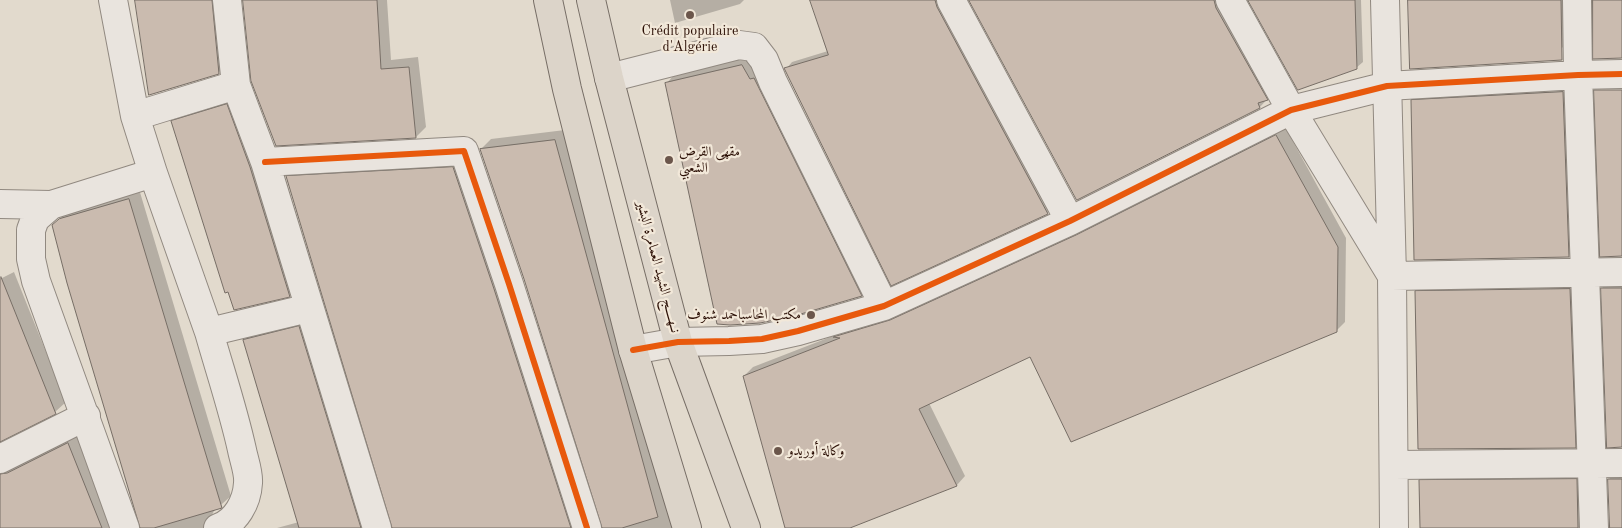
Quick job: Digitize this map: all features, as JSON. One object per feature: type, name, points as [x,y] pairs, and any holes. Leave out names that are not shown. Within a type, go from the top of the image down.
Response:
[{"type":"main road","points":[[548,0],[567,89],[633,350],[687,528]]},
{"type":"main road","name":"نــهـــــج الشهيد العمامرة البشير","points":[[591,0],[609,78],[678,342],[746,528]]},
{"type":"street","points":[[113,0],[135,116],[209,332],[234,412],[248,480],[247,494],[242,506],[233,519],[226,525],[218,528]]},
{"type":"street","points":[[227,0],[236,85],[265,162],[377,528]]},
{"type":"street","points":[[951,0],[1070,221]]},
{"type":"street","points":[[1230,0],[1292,110],[1392,276]]},
{"type":"street","points":[[1385,0],[1392,276],[1394,528]]},
{"type":"street","points":[[1577,0],[1594,528]]},
{"type":"street","points":[[609,78],[739,45],[754,47],[764,60],[773,82],[884,306]]},
{"type":"street","points":[[633,350],[678,342],[762,339],[798,331],[884,306],[1070,221],[1292,110],[1387,86],[1622,74]]},
{"type":"street","points":[[135,116],[236,85]]},
{"type":"street","points":[[265,162],[464,151],[512,293],[587,528]]},
{"type":"street","points":[[0,204],[51,204],[153,173]]},
{"type":"street","points":[[51,204],[35,219],[31,230],[31,259],[36,281],[125,528]]},
{"type":"street","points":[[1392,276],[1622,272]]},
{"type":"street","points":[[209,332],[309,308]]},
{"type":"street","points":[[0,459],[86,416]]},
{"type":"street","points":[[1394,464],[1622,463]]},
{"type":"building","points":[[135,0],[212,0],[219,74],[149,95]]},
{"type":"building","points":[[243,0],[377,0],[381,69],[409,67],[416,138],[276,146],[251,81]]},
{"type":"building","points":[[810,0],[935,0],[1048,214],[891,286],[784,68],[828,55]]},
{"type":"building","points":[[969,0],[1214,0],[1216,8],[1268,100],[1258,103],[1260,108],[1077,200]]},
{"type":"building","points":[[1248,0],[1355,0],[1357,69],[1298,90]]},
{"type":"building","points":[[1408,0],[1561,0],[1562,60],[1410,69]]},
{"type":"building","points":[[1593,0],[1622,0],[1622,58],[1593,59]]},
{"type":"building","points":[[742,65],[750,79],[754,78],[862,296],[794,316],[760,323],[717,324],[665,83]]},
{"type":"building","points":[[1594,90],[1622,90],[1622,256],[1600,257]]},
{"type":"building","points":[[1563,92],[1569,257],[1414,260],[1411,100]]},
{"type":"building","points":[[227,104],[250,167],[290,297],[234,310],[228,292],[225,293],[171,121]]},
{"type":"building","points":[[1276,135],[1338,247],[1337,332],[1071,442],[1030,357],[919,409],[957,486],[850,528],[785,528],[743,376],[840,338],[833,337],[890,320],[1076,235]]},
{"type":"building","points":[[555,140],[658,517],[622,528],[602,528],[524,279],[480,149]]},
{"type":"building","points":[[453,167],[571,528],[392,528],[286,176]]},
{"type":"building","points":[[129,199],[222,508],[154,528],[140,528],[67,283],[52,225],[59,219]]},
{"type":"building","points":[[0,278],[56,414],[0,442]]},
{"type":"building","points":[[1601,288],[1622,288],[1622,447],[1607,448]]},
{"type":"building","points":[[1570,289],[1576,448],[1418,449],[1415,291]]},
{"type":"building","points":[[299,326],[361,528],[299,528],[243,340]]},
{"type":"building","points":[[68,443],[102,528],[0,528],[0,474],[7,473]]},
{"type":"building","points":[[1577,479],[1578,528],[1420,528],[1419,480]]},
{"type":"building","points":[[1608,479],[1622,479],[1622,528],[1610,528]]},
{"type":"cycle path","points":[[633,350],[678,342],[762,339],[798,331],[884,306],[1070,221],[1291,110],[1387,86],[1622,74]]},
{"type":"cycle path","points":[[265,162],[464,151],[509,284],[587,528]]},
{"type":"place","name":"Crédit populaire d'Algérie","points":[[690,15]]},
{"type":"place","name":"مقهى القرض الشعبي","points":[[669,160]]},
{"type":"place","name":"مكتب المحاسباحمد شنوف","points":[[811,315]]},
{"type":"place","name":"وكالة أوريدو","points":[[778,451]]}]
